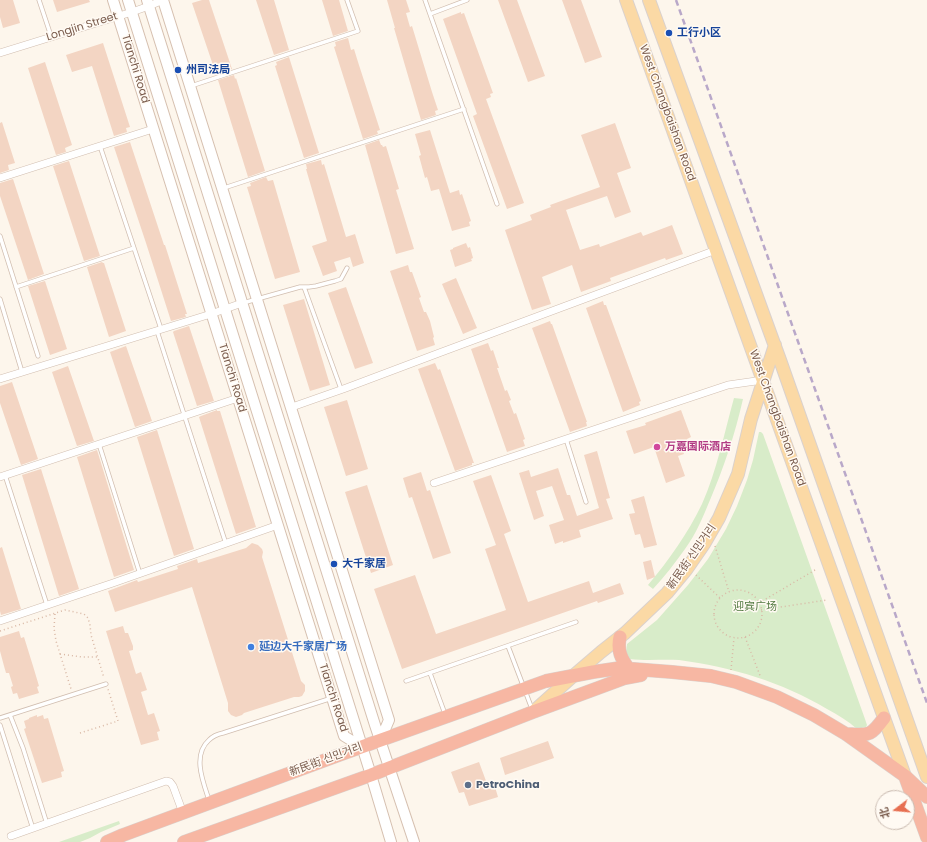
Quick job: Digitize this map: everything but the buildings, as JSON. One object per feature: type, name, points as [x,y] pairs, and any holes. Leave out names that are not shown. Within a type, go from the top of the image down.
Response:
[{"type":"highway","points":[[620,637],[618,647],[619,652],[623,662],[629,669]]},
{"type":"highway","name":"新民街 신민거리","points":[[106,842],[362,747],[546,681],[620,668],[711,676],[749,686],[793,704],[846,734],[905,776],[927,797]]},
{"type":"highway","name":"新民街 신민거리","points":[[184,842],[371,775],[625,678],[663,671]]},
{"type":"highway","points":[[846,734],[868,734],[875,730],[884,718]]},
{"type":"highway","name":"West Changbaishan Road","points":[[905,776],[927,837]]},
{"type":"main road","name":"Tianchi Road","points":[[113,0],[344,736],[362,747]]},
{"type":"main road","name":"Tianchi Road","points":[[128,0],[391,842]]},
{"type":"main road","points":[[163,0],[389,720],[380,741]]},
{"type":"main road","name":"West Changbaishan Road","points":[[626,0],[905,776]]},
{"type":"main road","name":"West Changbaishan Road","points":[[649,0],[775,345],[927,777]]},
{"type":"main road","points":[[148,3],[380,741],[414,842]]},
{"type":"main road","name":"新民街 신민거리","points":[[533,712],[620,637],[667,593],[686,570],[704,544],[719,518],[738,474],[763,380],[775,345]]},
{"type":"main road","name":"新民街 신민거리","points":[[546,681],[601,652]]},
{"type":"street","name":"Longjin Street","points":[[0,53],[132,12],[148,3],[163,0]]},
{"type":"street","points":[[0,178],[153,128]]},
{"type":"street","points":[[292,408],[716,250]]},
{"type":"street","points":[[0,379],[212,314],[242,303]]},
{"type":"street","points":[[434,483],[728,385],[763,380]]},
{"type":"street","points":[[2,476],[238,398]]},
{"type":"street","points":[[0,620],[140,574],[278,525]]},
{"type":"street","points":[[11,836],[166,781],[170,782],[173,786],[183,813]]},
{"type":"lane","points":[[38,0],[51,36]]},
{"type":"lane","points":[[190,86],[358,31],[347,0]]},
{"type":"lane","points":[[425,0],[497,204]]},
{"type":"lane","points":[[430,14],[467,0]]},
{"type":"lane","points":[[222,188],[464,109]]},
{"type":"lane","points":[[100,146],[134,248],[226,544]]},
{"type":"lane","points":[[0,236],[38,356]]},
{"type":"lane","points":[[16,287],[134,248]]},
{"type":"lane","points":[[242,303],[300,287],[316,286],[340,279],[347,268]]},
{"type":"lane","points":[[304,287],[341,390]]},
{"type":"lane","points":[[0,299],[22,372]]},
{"type":"lane","points":[[566,439],[586,502]]},
{"type":"lane","points":[[99,444],[140,574]]},
{"type":"lane","points":[[2,476],[47,605]]},
{"type":"lane","points":[[406,681],[576,622]]},
{"type":"lane","points":[[508,646],[533,712]]},
{"type":"lane","points":[[430,673],[446,717]]},
{"type":"lane","points":[[0,718],[106,684]]},
{"type":"lane","points":[[210,803],[203,781],[200,764],[202,752],[208,740],[223,732],[332,698]]},
{"type":"lane","points":[[10,715],[23,748],[47,824]]},
{"type":"lane","points":[[0,726],[33,828]]},
{"type":"path","points":[[715,545],[730,592]]},
{"type":"path","points":[[759,603],[816,570]]},
{"type":"path","points":[[695,574],[720,598]]},
{"type":"path","points":[[741,590],[748,592],[759,603],[761,619],[753,632],[745,637],[730,636],[723,632],[716,623],[715,608],[720,598],[730,592],[741,590]]},
{"type":"path","points":[[761,610],[827,600]]},
{"type":"path","points":[[0,632],[65,610],[87,615],[98,657],[118,721],[80,733]]},
{"type":"path","points":[[55,613],[54,632],[73,695]]},
{"type":"path","points":[[731,670],[734,637]]},
{"type":"path","points":[[745,637],[761,678]]},
{"type":"path","points":[[60,654],[78,657],[98,657]]},
{"type":"green space","points":[[734,398],[743,399],[740,412],[733,438],[705,513],[689,543],[653,589],[648,585],[678,546],[702,504],[716,465]]},
{"type":"green space","name":"迎宾广场","points":[[759,432],[763,434],[865,719],[867,725],[866,727],[857,729],[850,723],[810,699],[774,683],[737,671],[679,660],[630,659],[626,652],[627,644],[657,620],[688,585],[708,559],[726,529],[737,506],[753,460]]},
{"type":"green space","points":[[119,821],[120,824],[80,842],[59,842]]},
{"type":"railway","points":[[676,0],[927,703]]},
{"type":"place","name":"工行小区","points":[[669,33]]},
{"type":"place","name":"州司法局","points":[[178,70]]},
{"type":"place","name":"万嘉国际酒店","points":[[657,447]]},
{"type":"place","name":"大千家居","points":[[334,564]]},
{"type":"place","name":"延边大千家居广场","points":[[251,647]]},
{"type":"place","name":"PetroChina","points":[[468,785]]}]
